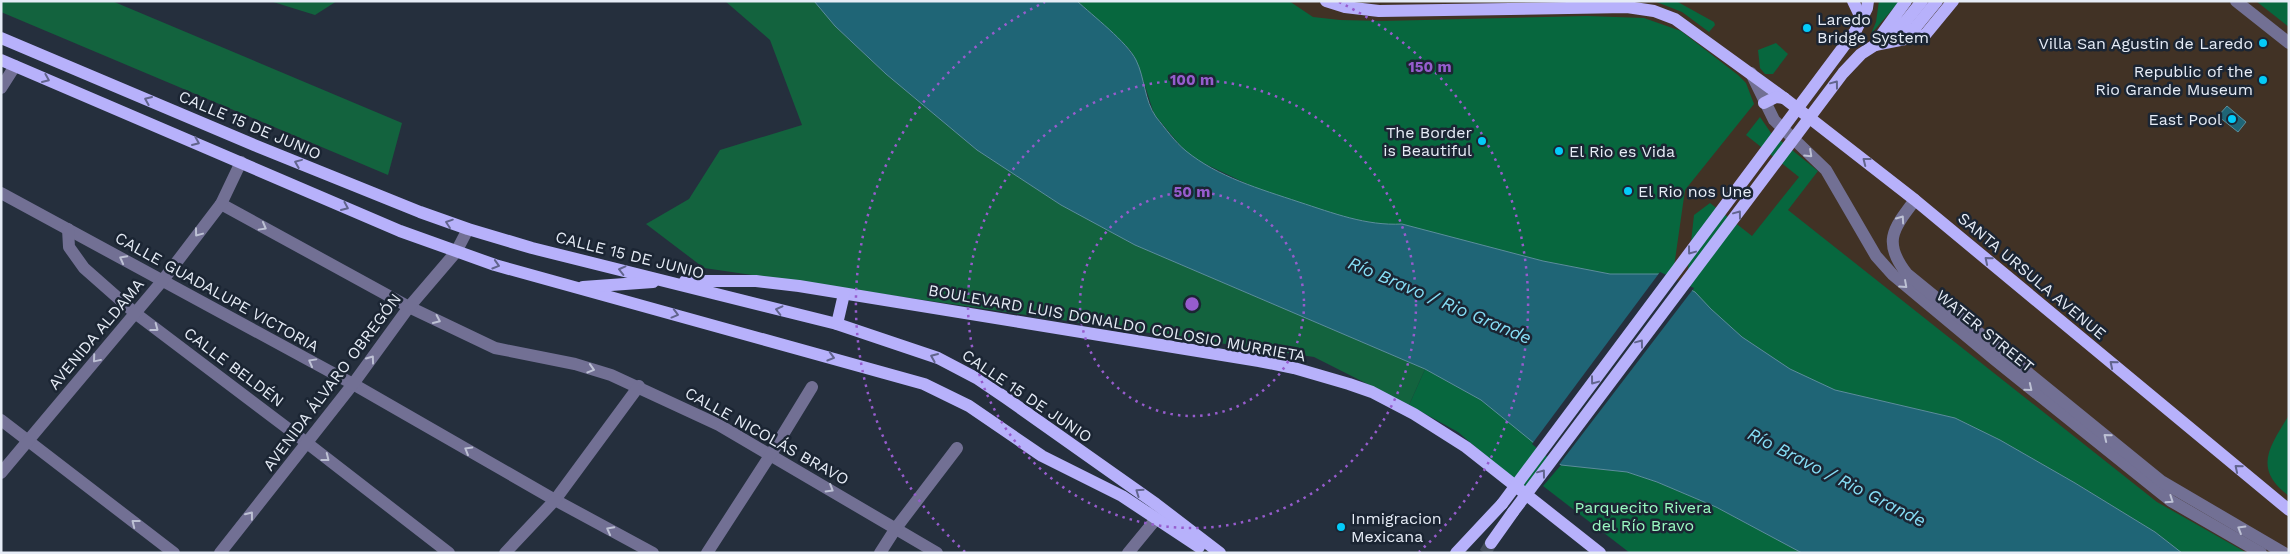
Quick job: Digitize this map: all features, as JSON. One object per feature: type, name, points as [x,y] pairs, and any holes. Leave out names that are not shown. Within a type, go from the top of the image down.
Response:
[{"type":"main road","name":"SANTA URSULA AVENUE","points":[[1326,1],[1345,7],[1379,11],[1628,7],[1654,11],[1675,19],[1751,73],[1915,200],[2289,510]]},
{"type":"main road","points":[[1853,1],[1859,25]]},
{"type":"main road","points":[[1456,553],[1502,504],[1859,25],[1868,1]]},
{"type":"main road","points":[[1875,45],[1906,1]]},
{"type":"main road","points":[[1491,543],[1844,73],[1861,54],[1906,21],[1922,1]]},
{"type":"main road","points":[[1875,45],[1914,28],[1937,1]]},
{"type":"main road","points":[[1875,45],[1925,35],[1953,1]]},
{"type":"main road","name":"CALLE 15 DE JUNIO","points":[[1,38],[254,145],[420,212],[468,229],[532,248],[837,324],[916,349],[978,379],[1156,504],[1220,553]]},
{"type":"main road","points":[[1,60],[400,231],[456,252],[577,288],[924,384],[969,406],[1042,456],[1122,496],[1207,553]]},
{"type":"main road","points":[[1764,103],[1776,96],[1784,98]]},
{"type":"main road","points":[[577,288],[670,281]]},
{"type":"main road","name":"BOULEVARD LUIS DONALDO COLOSIO MURRIETA","points":[[670,281],[756,281],[844,294],[1259,361],[1294,368],[1349,384],[1394,403],[1433,424],[1466,447],[1600,553]]},
{"type":"main road","points":[[837,324],[844,294]]},
{"type":"street","points":[[2236,1],[2289,43]]},
{"type":"street","points":[[1,88],[15,66]]},
{"type":"street","name":"WATER STREET","points":[[1751,73],[1764,103],[1774,120],[1826,170],[1876,256],[1899,281],[2171,501],[2262,553]]},
{"type":"street","name":"AVENIDA ALDAMA","points":[[1,472],[163,280],[220,204],[241,162]]},
{"type":"street","name":"CALLE GUADALUPE VICTORIA","points":[[1,193],[353,384],[555,500],[653,553]]},
{"type":"street","name":"WATER STREET","points":[[1915,200],[1897,224],[1892,238],[1896,260],[1907,274],[2161,481],[2284,553]]},
{"type":"street","name":"CALLE NICOLÁS BRAVO","points":[[220,204],[409,307],[495,348],[575,364],[639,386],[718,424],[937,553]]},
{"type":"street","name":"AVENIDA ÁLVARO OBREGÓN","points":[[220,553],[353,384],[409,307],[456,252],[468,229]]},
{"type":"street","name":"CALLE BELDÉN","points":[[68,230],[69,247],[84,268],[135,313],[448,553]]},
{"type":"street","points":[[505,553],[555,500],[639,386]]},
{"type":"street","points":[[707,553],[812,386]]},
{"type":"street","points":[[1,420],[174,553]]},
{"type":"street","points":[[880,553],[896,528],[957,448]]},
{"type":"street","points":[[1128,553],[1156,519],[1156,504]]},
{"type":"shaded area","points":[[1077,1],[2289,1],[2289,553],[2182,553],[2075,483],[2000,440],[1130,50]]},
{"type":"green space","points":[[1,1],[112,1],[402,123],[388,175],[1,12]]},
{"type":"green space","points":[[270,1],[337,1],[315,15]]},
{"type":"green space","points":[[725,1],[814,1],[835,26],[886,74],[977,150],[1061,205],[1135,245],[1425,369],[1409,405],[1314,357],[704,268],[646,224],[689,199],[720,150],[802,125],[770,40]]},
{"type":"green space","points":[[1077,1],[1289,1],[1313,17],[1340,20],[1383,21],[1587,16],[1644,18],[1681,31],[1738,75],[1746,83],[1754,104],[1685,190],[1672,281],[1659,274],[1610,274],[1543,261],[1402,225],[1379,224],[1338,216],[1264,192],[1199,161],[1184,150],[1154,114],[1140,70],[1130,50]]},
{"type":"green space","points":[[1654,1],[1676,1],[1714,22],[1715,25],[1709,32],[1682,12]]},
{"type":"green space","points":[[1879,1],[1898,1],[1898,3],[1871,34],[1876,22]]},
{"type":"green space","points":[[2256,1],[2289,1],[2289,27]]},
{"type":"green space","points":[[1776,43],[1788,54],[1773,74],[1765,74],[1760,68],[1758,50]]},
{"type":"green space","points":[[1760,117],[1771,133],[1818,171],[1788,210],[2157,502],[2247,553],[2182,553],[2155,532],[2000,440],[1955,418],[1835,390],[1810,379],[1790,369],[1742,337],[1710,309],[1695,292],[1686,287],[1694,215],[1710,203],[1752,236],[1799,177],[1746,135]]},
{"type":"green space","points":[[1425,369],[1481,400],[1524,433],[1551,459],[1527,491],[1458,432],[1409,405]]},
{"type":"green space","points":[[2289,415],[2289,496],[2271,476],[2268,467],[2268,457],[2276,437]]},
{"type":"green space","name":"Parquecito Rivera del Río Bravo","points":[[1561,465],[1627,472],[1657,482],[1716,507],[1802,553],[1630,553],[1543,486]]},
{"type":"water","name":"Río Bravo / Rio Grande","points":[[814,1],[1077,1],[1118,37],[1132,53],[1139,67],[1152,110],[1170,135],[1198,160],[1226,175],[1269,192],[1363,221],[1402,224],[1543,261],[1610,274],[1659,274],[1695,292],[1742,337],[1790,369],[1835,390],[1955,418],[2000,440],[2075,483],[2155,532],[2182,553],[1802,553],[1716,507],[1657,482],[1627,472],[1561,465],[1481,400],[1425,369],[1135,245],[1061,205],[977,150],[886,74],[835,26]]},
{"type":"water","name":"East Pool","points":[[2227,106],[2246,122],[2238,132],[2218,116]]},
{"type":"pier","points":[[1660,272],[1694,288],[1558,466],[1532,444]]},
{"type":"tunnel","points":[[1485,553],[1491,543]]},
{"type":"place","name":"Laredo Bridge System","points":[[1807,28]]},
{"type":"place","name":"Villa San Agustin de Laredo","points":[[2263,43]]},
{"type":"place","name":"Republic of the Rio Grande Museum","points":[[2263,80]]},
{"type":"place","name":"East Pool","points":[[2232,119]]},
{"type":"place","name":"The Border is Beautiful","points":[[1482,141]]},
{"type":"place","name":"El Rio es Vida","points":[[1559,151]]},
{"type":"place","name":"El Rio nos Une","points":[[1628,191]]},
{"type":"place","name":"Inmigracion Mexicana","points":[[1341,527]]}]
